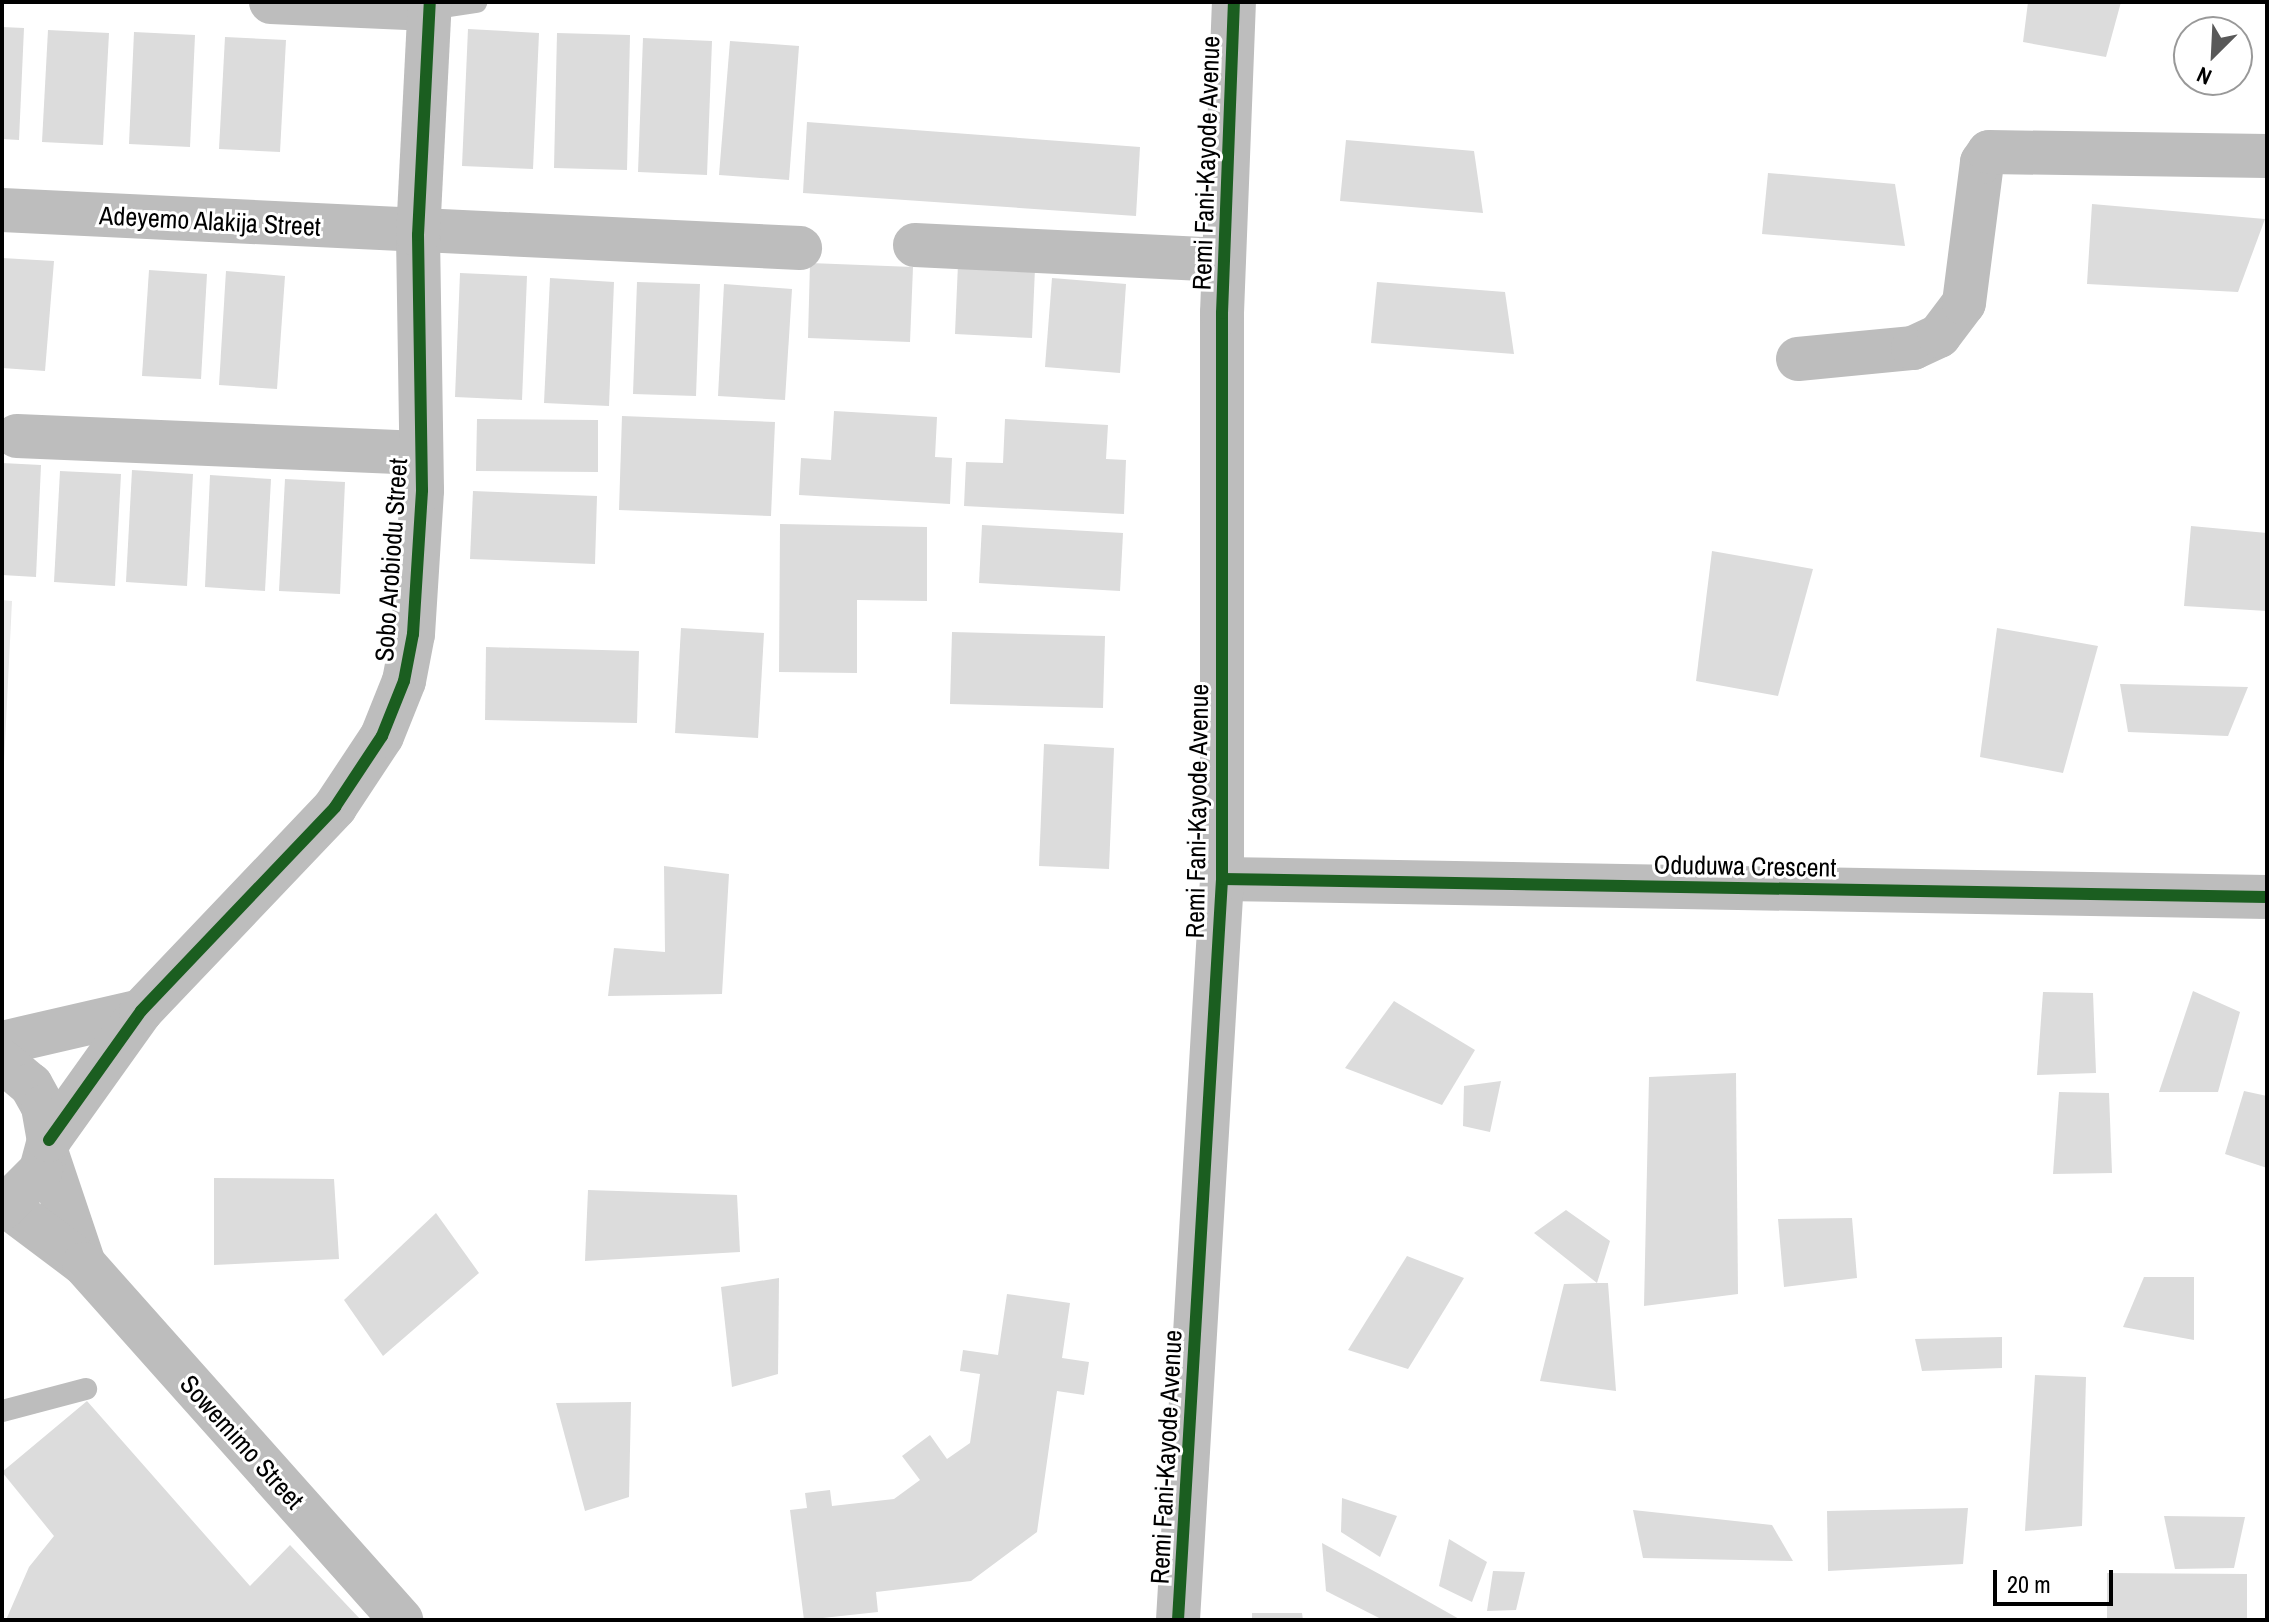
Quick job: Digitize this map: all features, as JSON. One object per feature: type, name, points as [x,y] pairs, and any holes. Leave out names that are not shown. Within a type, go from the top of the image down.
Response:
[{"type":"street","points":[[271,2],[430,5]]},
{"type":"street","name":"Remi Fani-Kayode Avenue","points":[[1178,1620],[1222,879],[1224,260],[1234,2]]},
{"type":"street","name":"Sobo Arobiodu Street","points":[[5,1208],[27,1191],[48,1147],[141,1011],[280,870],[335,807],[382,736],[404,681],[413,634],[421,453],[418,235],[430,5]]},
{"type":"street","points":[[1798,359],[1913,348],[1939,336],[1964,303],[1982,162],[1989,152],[2267,156]]},
{"type":"street","name":"Adeyemo Alakija Street","points":[[2,210],[418,235],[800,248]]},
{"type":"street","points":[[915,245],[1224,260]]},
{"type":"street","points":[[17,436],[421,453]]},
{"type":"street","name":"Oduduwa Crescent","points":[[1222,879],[2267,897]]},
{"type":"street","points":[[2,1043],[141,1011]]},
{"type":"street","name":"Sowemimo Street","points":[[2,1061],[31,1085],[43,1107],[48,1147],[84,1264]]},
{"type":"street","name":"Sowemimo Street","points":[[5,1208],[84,1264],[401,1620]]},
{"type":"lane","points":[[430,5],[476,2]]},
{"type":"lane","points":[[2,1411],[86,1389]]},
{"type":"shaded area","points":[[2,600],[12,601],[2,803]]},
{"type":"building","points":[[2028,2],[2121,2],[2106,57],[2023,42]]},
{"type":"building","points":[[2,27],[24,28],[19,140],[2,139]]},
{"type":"building","points":[[468,29],[539,33],[533,169],[462,166]]},
{"type":"building","points":[[48,30],[109,33],[103,145],[42,142]]},
{"type":"building","points":[[134,32],[195,35],[190,147],[129,144]]},
{"type":"building","points":[[557,33],[630,35],[627,170],[554,168]]},
{"type":"building","points":[[225,37],[286,40],[280,152],[219,149]]},
{"type":"building","points":[[643,38],[712,41],[707,175],[638,172]]},
{"type":"building","points":[[730,41],[799,46],[789,180],[719,175]]},
{"type":"building","points":[[807,122],[1140,147],[1136,216],[803,193]]},
{"type":"building","points":[[1346,140],[1474,151],[1483,213],[1340,201]]},
{"type":"building","points":[[1768,173],[1895,184],[1905,246],[1762,234]]},
{"type":"building","points":[[2092,204],[2265,219],[2238,292],[2087,284]]},
{"type":"building","points":[[2,258],[54,261],[45,371],[2,368]]},
{"type":"building","points":[[810,263],[913,267],[910,342],[808,338]]},
{"type":"building","points":[[958,264],[1035,268],[1032,338],[955,334]]},
{"type":"building","points":[[149,270],[207,274],[201,379],[142,376]]},
{"type":"building","points":[[226,271],[285,276],[277,389],[219,385]]},
{"type":"building","points":[[460,273],[527,276],[522,400],[455,397]]},
{"type":"building","points":[[550,278],[614,282],[609,406],[544,403]]},
{"type":"building","points":[[1052,278],[1126,284],[1120,373],[1045,367]]},
{"type":"building","points":[[637,282],[700,284],[696,396],[633,394]]},
{"type":"building","points":[[1377,282],[1505,292],[1514,354],[1371,343]]},
{"type":"building","points":[[724,284],[792,289],[785,400],[718,396]]},
{"type":"building","points":[[834,411],[937,417],[935,457],[952,458],[950,504],[799,495],[801,458],[831,460]]},
{"type":"building","points":[[622,416],[775,422],[771,516],[619,510]]},
{"type":"building","points":[[477,419],[598,420],[598,472],[476,471]]},
{"type":"building","points":[[1005,419],[1108,425],[1106,459],[1126,460],[1124,514],[964,506],[966,462],[1003,463]]},
{"type":"building","points":[[2,463],[41,465],[36,577],[2,575]]},
{"type":"building","points":[[132,470],[193,474],[187,586],[126,582]]},
{"type":"building","points":[[60,471],[121,474],[115,586],[54,582]]},
{"type":"building","points":[[210,475],[271,479],[265,591],[205,587]]},
{"type":"building","points":[[285,479],[345,482],[340,594],[279,591]]},
{"type":"building","points":[[473,491],[597,496],[595,564],[470,559]]},
{"type":"building","points":[[780,524],[927,527],[927,601],[857,600],[857,673],[779,672]]},
{"type":"building","points":[[982,525],[1123,533],[1120,591],[979,583]]},
{"type":"building","points":[[2191,526],[2267,533],[2267,611],[2184,606]]},
{"type":"building","points":[[1712,551],[1813,569],[1778,696],[1696,681]]},
{"type":"building","points":[[681,628],[764,633],[758,738],[675,733]]},
{"type":"building","points":[[1997,628],[2098,646],[2063,773],[1980,757]]},
{"type":"building","points":[[952,632],[1105,636],[1103,708],[950,704]]},
{"type":"building","points":[[486,647],[639,651],[637,723],[485,720]]},
{"type":"building","points":[[2120,684],[2248,687],[2228,736],[2128,732]]},
{"type":"building","points":[[1044,744],[1114,748],[1109,869],[1039,866]]},
{"type":"building","points":[[664,866],[729,874],[722,994],[608,996],[614,948],[665,952]]},
{"type":"building","points":[[2193,991],[2240,1012],[2218,1092],[2159,1092]]},
{"type":"building","points":[[2043,992],[2093,993],[2096,1073],[2037,1075]]},
{"type":"building","points":[[1394,1001],[1475,1050],[1442,1105],[1345,1068]]},
{"type":"building","points":[[1736,1073],[1738,1294],[1644,1306],[1649,1077]]},
{"type":"building","points":[[1501,1081],[1490,1132],[1463,1126],[1464,1086]]},
{"type":"building","points":[[2244,1091],[2267,1096],[2267,1168],[2225,1154]]},
{"type":"building","points":[[2059,1092],[2109,1093],[2112,1173],[2053,1174]]},
{"type":"building","points":[[214,1178],[334,1179],[339,1259],[214,1265]]},
{"type":"building","points":[[588,1190],[737,1195],[740,1252],[585,1261]]},
{"type":"building","points":[[1566,1210],[1610,1241],[1597,1283],[1534,1233]]},
{"type":"building","points":[[436,1213],[479,1273],[383,1356],[344,1300]]},
{"type":"building","points":[[1852,1218],[1857,1278],[1784,1287],[1778,1219]]},
{"type":"building","points":[[1407,1256],[1464,1278],[1408,1369],[1348,1350]]},
{"type":"building","points":[[2144,1277],[2194,1277],[2194,1340],[2123,1327]]},
{"type":"building","points":[[779,1278],[778,1374],[732,1387],[721,1287]]},
{"type":"building","points":[[1608,1283],[1616,1391],[1540,1381],[1564,1284]]},
{"type":"building","points":[[1007,1294],[1070,1303],[1062,1358],[1089,1362],[1084,1395],[1057,1391],[1037,1532],[971,1581],[876,1592],[878,1612],[804,1620],[790,1510],[807,1508],[805,1493],[830,1490],[832,1506],[894,1499],[920,1480],[902,1456],[930,1435],[947,1459],[970,1443],[980,1374],[960,1371],[963,1350],[998,1355]]},
{"type":"building","points":[[2002,1337],[2002,1368],[1922,1371],[1915,1339]]},
{"type":"building","points":[[2035,1375],[2086,1377],[2082,1526],[2025,1531]]},
{"type":"building","points":[[87,1401],[250,1586],[290,1545],[361,1620],[6,1620],[29,1567],[54,1536],[2,1472]]},
{"type":"building","points":[[631,1402],[629,1497],[585,1511],[556,1403]]},
{"type":"building","points":[[1342,1498],[1397,1516],[1380,1557],[1341,1532]]},
{"type":"building","points":[[1968,1508],[1963,1564],[1828,1571],[1827,1511]]},
{"type":"building","points":[[1633,1510],[1772,1525],[1793,1561],[1643,1558]]},
{"type":"building","points":[[2164,1516],[2245,1517],[2234,1568],[2175,1569]]},
{"type":"building","points":[[1449,1539],[1487,1562],[1472,1602],[1439,1586]]},
{"type":"building","points":[[1322,1543],[1461,1620],[1383,1620],[1326,1591]]},
{"type":"building","points":[[1493,1571],[1525,1572],[1516,1610],[1487,1611]]},
{"type":"building","points":[[2107,1573],[2247,1574],[2247,1620],[2107,1620]]},
{"type":"building","points":[[1252,1613],[1302,1613],[1303,1620],[1252,1620]]},
{"type":"cycle path","points":[[49,1140],[141,1011],[335,807],[382,736],[404,681],[413,634],[422,490],[418,235],[430,2]]},
{"type":"cycle path","points":[[1178,1620],[1222,879],[1222,313],[1234,2]]},
{"type":"cycle path","points":[[1222,879],[2267,897]]}]
